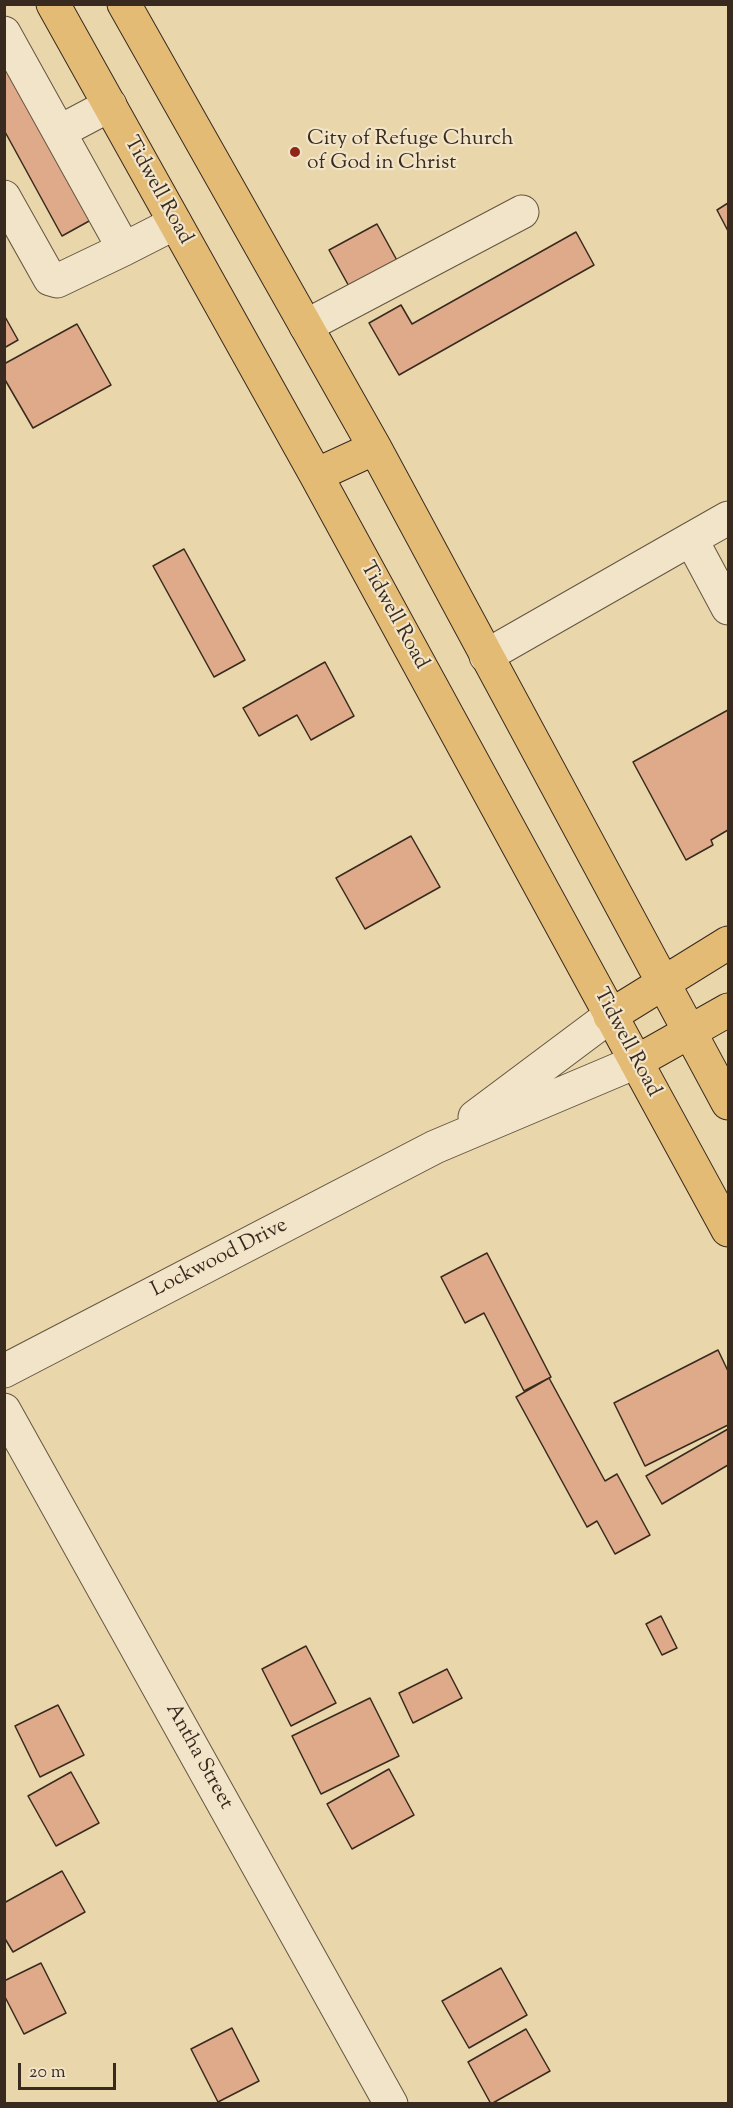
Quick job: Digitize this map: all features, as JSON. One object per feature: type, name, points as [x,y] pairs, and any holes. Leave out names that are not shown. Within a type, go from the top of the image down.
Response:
[{"type":"main road","name":"Tidwell Road","points":[[53,4],[316,476],[729,1230]]},
{"type":"main road","points":[[124,4],[375,448],[729,1103]]},
{"type":"main road","points":[[316,476],[375,448]]},
{"type":"main road","name":"Lockwood Drive","points":[[610,1016],[729,943]]},
{"type":"main road","name":"Lockwood Drive","points":[[636,1062],[729,1010]]},
{"type":"street","points":[[4,33],[124,249]]},
{"type":"street","points":[[59,132],[110,105]]},
{"type":"street","points":[[4,197],[50,279],[57,281],[175,223]]},
{"type":"street","points":[[306,326],[522,212]]},
{"type":"street","points":[[486,656],[729,518]]},
{"type":"street","points":[[691,539],[729,608]]},
{"type":"street","name":"Lockwood Drive","points":[[435,1147],[610,1016]]},
{"type":"street","name":"Lockwood Drive","points":[[4,1371],[435,1147],[636,1062]]},
{"type":"street","name":"Antha Street","points":[[4,1410],[391,2103]]},
{"type":"building","points":[[4,62],[91,220],[62,236],[4,130]]},
{"type":"building","points":[[728,203],[728,231],[717,210]]},
{"type":"building","points":[[377,224],[399,264],[351,290],[329,250]]},
{"type":"building","points":[[576,232],[594,265],[399,375],[369,323],[401,305],[412,324]]},
{"type":"building","points":[[4,315],[18,340],[4,348]]},
{"type":"building","points":[[77,324],[111,385],[33,428],[4,378],[4,364]]},
{"type":"building","points":[[184,549],[245,660],[214,677],[153,566]]},
{"type":"building","points":[[325,662],[354,716],[311,740],[297,715],[259,736],[243,708]]},
{"type":"building","points":[[728,710],[728,830],[711,840],[713,845],[686,860],[633,762]]},
{"type":"building","points":[[411,836],[440,887],[365,929],[336,878]]},
{"type":"building","points":[[487,1253],[551,1377],[524,1391],[484,1313],[465,1323],[441,1277]]},
{"type":"building","points":[[718,1350],[728,1371],[728,1425],[645,1466],[614,1403]]},
{"type":"building","points":[[549,1378],[605,1481],[617,1474],[650,1535],[615,1554],[597,1521],[587,1527],[516,1397]]},
{"type":"building","points":[[728,1429],[728,1465],[662,1504],[646,1476]]},
{"type":"building","points":[[661,1616],[677,1648],[662,1655],[646,1624]]},
{"type":"building","points":[[306,1646],[336,1703],[291,1726],[262,1669]]},
{"type":"building","points":[[447,1669],[462,1698],[413,1723],[399,1693]]},
{"type":"building","points":[[370,1698],[399,1756],[321,1794],[292,1736]]},
{"type":"building","points":[[58,1705],[84,1755],[40,1777],[15,1726]]},
{"type":"building","points":[[389,1769],[414,1815],[352,1849],[327,1804]]},
{"type":"building","points":[[71,1772],[99,1823],[56,1846],[28,1796]]},
{"type":"building","points":[[62,1871],[85,1912],[13,1952],[4,1937],[4,1903]]},
{"type":"building","points":[[41,1963],[66,2013],[24,2034],[4,1995],[4,1981]]},
{"type":"building","points":[[501,1968],[527,2015],[469,2048],[442,2001]]},
{"type":"building","points":[[232,2028],[259,2081],[218,2102],[191,2049]]},
{"type":"building","points":[[526,2029],[550,2071],[491,2104],[468,2062]]},
{"type":"place","name":"City of Refuge Church of God in Christ","points":[[295,152]]}]
